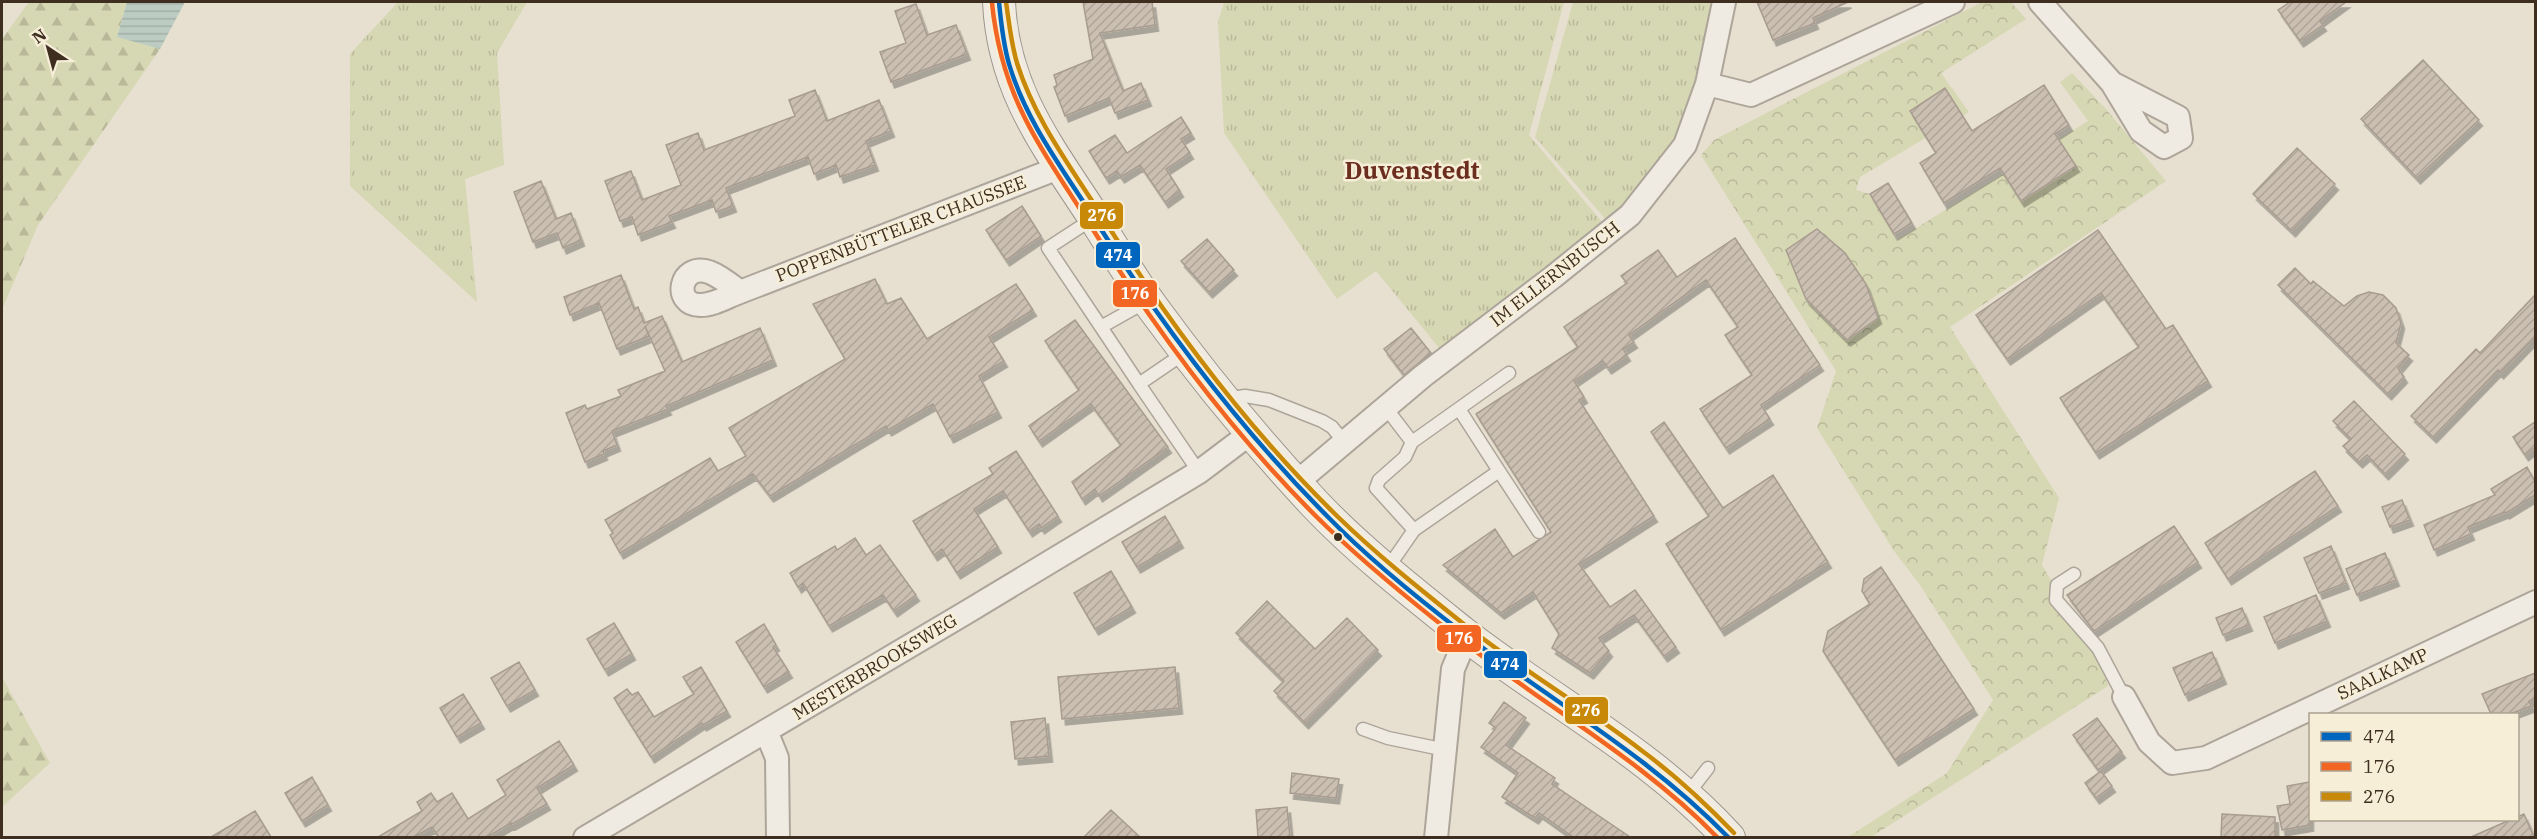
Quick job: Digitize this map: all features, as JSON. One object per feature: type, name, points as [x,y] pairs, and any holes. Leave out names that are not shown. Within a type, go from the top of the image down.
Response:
[{"type":"main road","points":[[999,2],[1004,51],[1011,76],[1034,123],[1061,167],[1148,301],[1224,399],[1296,483],[1325,514],[1467,636],[1598,726],[1688,795],[1729,837]]},
{"type":"street","name":"IM ELLERNBUSCH","points":[[1296,483],[1423,376],[1553,278],[1630,215],[1685,145],[1707,84],[1724,2]]},
{"type":"street","points":[[1707,84],[1751,95],[1953,2]]},
{"type":"street","points":[[2040,2],[2112,83]]},
{"type":"street","name":"POPPENBÜTTELER CHAUSSEE","points":[[740,292],[1061,167]]},
{"type":"street","name":"MESTERBROOKSWEG","points":[[585,837],[1198,472],[1252,432]]},
{"type":"street","name":"SAALKAMP","points":[[2124,697],[2149,742],[2172,763],[2206,758],[2535,602]]},
{"type":"street","points":[[1436,837],[1453,669],[1467,636]]},
{"type":"street","points":[[766,731],[777,758],[778,837]]},
{"type":"lane","points":[[1094,218],[1048,248],[1198,472]]},
{"type":"lane","points":[[1101,327],[1148,301]]},
{"type":"lane","points":[[1139,384],[1187,352]]},
{"type":"lane","points":[[1414,530],[1376,488],[1379,480],[1405,457],[1412,442],[1509,373]]},
{"type":"lane","points":[[1224,399],[1245,396],[1269,400],[1322,421],[1332,427],[1345,443]]},
{"type":"lane","points":[[1386,408],[1412,442]]},
{"type":"lane","points":[[1459,409],[1539,532]]},
{"type":"lane","points":[[1387,569],[1414,530],[1499,471]]},
{"type":"lane","points":[[2074,574],[2057,585],[2056,600],[2098,648],[2124,697]]},
{"type":"lane","points":[[1364,729],[1388,738],[1446,750]]},
{"type":"lane","points":[[1688,795],[1708,768]]},
{"type":"green space","points":[[29,2],[127,2],[117,37],[160,49],[38,225],[2,310],[2,39]]},
{"type":"green space","points":[[398,2],[527,2],[497,53],[504,165],[465,179],[477,302],[350,186],[350,54]]},
{"type":"green space","points":[[1224,2],[1564,2],[1529,135],[1602,222],[1440,349],[1376,271],[1337,299],[1224,133],[1218,22]]},
{"type":"green space","points":[[1573,2],[1711,2],[1706,46],[1685,131],[1619,213],[1608,222],[1535,137]]},
{"type":"green space","points":[[1982,2],[2011,2],[2026,19],[1941,73],[1969,112],[1860,177],[1856,190],[1870,194],[1897,240],[2088,121],[2060,82],[2072,73],[2106,109],[2166,181],[1950,327],[2059,498],[2042,565],[2104,669],[2108,686],[1871,837],[1848,837],[1947,773],[1993,700],[1920,585],[1894,551],[1817,428],[1836,371],[1701,155],[1714,140]]},
{"type":"green space","points":[[2,677],[50,763],[2,807]]},
{"type":"shaded area","points":[[127,2],[185,2],[160,49],[117,37]]},
{"type":"building","points":[[1083,2],[1152,2],[1155,25],[1100,33],[1123,91],[1141,83],[1148,100],[1115,113],[1109,98],[1065,116],[1054,87],[1057,85],[1054,75],[1093,59]]},
{"type":"building","points":[[1757,2],[1848,2],[1813,18],[1815,23],[1773,40]]},
{"type":"building","points":[[2290,2],[2346,2],[2320,21],[2323,25],[2300,41],[2278,10]]},
{"type":"building","points":[[916,4],[927,35],[956,25],[967,54],[891,82],[880,52],[906,43],[895,11]]},
{"type":"building","points":[[2423,60],[2479,120],[2417,178],[2361,119]]},
{"type":"building","points":[[2044,85],[2069,125],[2055,134],[2076,166],[2021,201],[2000,168],[1944,203],[1920,163],[1936,153],[1910,111],[1945,88],[1972,131]]},
{"type":"building","points":[[815,90],[827,121],[879,100],[891,131],[866,141],[875,165],[840,177],[836,165],[814,174],[808,157],[726,188],[733,206],[716,212],[712,200],[669,216],[672,222],[638,235],[632,217],[620,221],[605,181],[631,171],[642,200],[681,185],[666,145],[698,133],[704,150],[795,116],[789,100]]},
{"type":"building","points":[[1181,117],[1191,133],[1181,139],[1190,153],[1166,169],[1180,191],[1165,202],[1140,165],[1121,177],[1117,171],[1106,178],[1089,151],[1115,135],[1127,153]]},
{"type":"building","points":[[2297,148],[2335,184],[2292,231],[2253,194]]},
{"type":"building","points":[[541,181],[556,219],[571,213],[581,240],[563,248],[557,233],[533,242],[514,192]]},
{"type":"building","points":[[1888,183],[1912,223],[1894,234],[1870,194]]},
{"type":"building","points":[[1022,206],[1041,236],[1006,260],[986,230]]},
{"type":"building","points":[[1817,229],[1845,253],[1866,284],[1878,318],[1847,340],[1806,299],[1786,250]]},
{"type":"building","points":[[2098,230],[2166,329],[2173,325],[2208,381],[2096,453],[2060,398],[2139,347],[2101,293],[2007,359],[1976,315]]},
{"type":"building","points":[[1735,238],[1820,365],[1761,405],[1770,419],[1726,448],[1700,409],[1752,375],[1725,335],[1738,327],[1706,280],[1629,335],[1634,342],[1623,349],[1627,355],[1608,368],[1603,361],[1574,381],[1584,397],[1579,400],[1654,516],[1579,564],[1610,607],[1635,590],[1676,647],[1664,656],[1634,615],[1599,638],[1609,651],[1590,673],[1552,648],[1559,634],[1533,592],[1501,613],[1443,565],[1495,529],[1513,557],[1551,532],[1476,414],[1578,347],[1564,327],[1627,283],[1621,276],[1658,250],[1677,277]]},
{"type":"building","points":[[1207,239],[1234,270],[1209,292],[1181,261]]},
{"type":"building","points":[[2295,268],[2311,284],[2313,281],[2344,306],[2357,296],[2369,292],[2383,295],[2396,308],[2401,323],[2396,343],[2409,355],[2398,368],[2404,377],[2388,394],[2278,285]]},
{"type":"building","points":[[621,275],[634,309],[638,307],[644,323],[662,316],[682,362],[760,328],[773,360],[666,406],[668,409],[612,431],[617,445],[603,451],[604,454],[585,462],[566,413],[585,405],[587,409],[621,396],[618,390],[665,371],[645,326],[649,336],[617,349],[599,303],[570,315],[564,297]]},
{"type":"building","points":[[875,279],[887,304],[901,298],[927,339],[1016,284],[1033,310],[989,337],[1004,361],[979,376],[998,412],[950,437],[933,404],[888,430],[886,426],[770,496],[753,474],[620,553],[610,535],[613,533],[605,520],[710,458],[718,471],[746,456],[729,428],[845,359],[813,304]]},
{"type":"building","points":[[2535,295],[2535,337],[2500,373],[2498,370],[2433,437],[2411,416],[2476,349],[2480,353]]},
{"type":"building","points":[[1075,320],[1168,447],[1099,496],[1095,489],[1082,499],[1072,482],[1121,445],[1091,404],[1039,441],[1029,426],[1079,390],[1045,341]]},
{"type":"building","points":[[1411,328],[1431,353],[1404,375],[1384,349]]},
{"type":"building","points":[[2354,401],[2405,454],[2385,474],[2367,455],[2359,462],[2343,446],[2351,439],[2333,421]]},
{"type":"building","points":[[1664,422],[1723,508],[1773,475],[1828,562],[1721,630],[1666,544],[1709,516],[1651,432]]},
{"type":"building","points":[[2535,422],[2535,447],[2525,455],[2513,437]]},
{"type":"building","points":[[1016,451],[1058,516],[1041,528],[1039,524],[1029,531],[1003,491],[974,509],[998,547],[957,573],[942,549],[934,555],[913,521],[993,474],[989,468]]},
{"type":"building","points":[[2527,467],[2535,482],[2535,495],[2506,513],[2468,527],[2471,534],[2434,550],[2424,525],[2495,495],[2491,489]]},
{"type":"building","points":[[2315,471],[2338,506],[2228,579],[2205,543]]},
{"type":"building","points":[[2402,500],[2410,520],[2390,527],[2382,507]]},
{"type":"building","points":[[1165,516],[1180,542],[1137,567],[1122,542]]},
{"type":"building","points":[[2174,526],[2198,562],[2094,631],[2067,595]]},
{"type":"building","points":[[855,538],[866,555],[880,545],[916,595],[894,611],[883,595],[829,626],[803,583],[798,587],[790,573],[835,546],[837,550]]},
{"type":"building","points":[[2331,546],[2346,583],[2319,593],[2304,558]]},
{"type":"building","points":[[2385,553],[2396,580],[2357,595],[2346,569]]},
{"type":"building","points":[[1881,567],[1974,709],[1895,760],[1823,651],[1828,631],[1870,604],[1862,591],[1864,579]]},
{"type":"building","points":[[1111,571],[1132,607],[1095,629],[1074,593]]},
{"type":"building","points":[[2316,595],[2327,621],[2275,643],[2264,617]]},
{"type":"building","points":[[1267,601],[1315,649],[1347,618],[1378,650],[1305,723],[1274,691],[1284,681],[1236,633]]},
{"type":"building","points":[[2242,608],[2249,625],[2223,635],[2216,618]]},
{"type":"building","points":[[614,623],[632,654],[605,670],[587,639]]},
{"type":"building","points":[[764,624],[776,645],[773,647],[789,672],[764,687],[736,642]]},
{"type":"building","points":[[2212,652],[2223,678],[2185,695],[2173,668]]},
{"type":"building","points":[[519,662],[535,690],[507,706],[491,678]]},
{"type":"building","points":[[701,667],[727,711],[703,725],[702,723],[651,757],[614,698],[627,689],[632,695],[638,692],[654,717],[694,694],[683,677]]},
{"type":"building","points":[[1175,667],[1179,708],[1062,719],[1058,677]]},
{"type":"building","points":[[2535,673],[2535,699],[2529,701],[2531,706],[2513,713],[2491,713],[2482,694]]},
{"type":"building","points":[[463,694],[481,723],[457,737],[440,708]]},
{"type":"building","points":[[1504,702],[1526,718],[1506,745],[1555,778],[1552,784],[1630,837],[1573,837],[1539,813],[1535,818],[1502,797],[1518,773],[1481,747],[1496,728],[1489,723]]},
{"type":"building","points":[[1045,718],[1049,756],[1015,759],[1011,722]]},
{"type":"building","points":[[2097,718],[2122,752],[2098,770],[2073,735]]},
{"type":"building","points":[[559,741],[574,765],[537,788],[547,804],[512,824],[487,837],[439,837],[432,827],[414,837],[378,837],[422,811],[417,802],[431,793],[437,802],[452,793],[468,819],[506,795],[497,780]]},
{"type":"building","points":[[2101,771],[2112,786],[2096,798],[2085,783]]},
{"type":"building","points":[[1292,773],[1339,779],[1336,798],[1290,793]]},
{"type":"building","points":[[312,777],[328,805],[302,821],[285,793]]},
{"type":"building","points":[[2309,782],[2310,825],[2282,830],[2277,806],[2290,804],[2287,786]]},
{"type":"building","points":[[1287,807],[1290,837],[1258,837],[1256,810]]},
{"type":"building","points":[[1111,810],[1140,837],[1084,837]]},
{"type":"building","points":[[255,811],[271,837],[211,837]]},
{"type":"building","points":[[2222,814],[2275,817],[2275,837],[2221,837]]},
{"type":"building","points":[[2524,814],[2534,837],[2471,837],[2507,821],[2519,821],[2519,816]]},
{"type":"transit line","name":"474","points":[[999,2],[1009,64],[1025,106],[1047,146],[1176,339],[1265,449],[1329,518],[1394,578],[1497,658],[1666,780],[1729,838]]},
{"type":"transit line","name":"276","points":[[1006,2],[1017,63],[1044,125],[1156,299],[1212,375],[1272,447],[1336,515],[1448,612],[1654,760],[1734,833]]},
{"type":"transit line","name":"176","points":[[992,3],[997,38],[1005,68],[1015,96],[1041,147],[1144,307],[1200,385],[1261,458],[1327,527],[1390,583],[1490,662],[1624,757],[1688,809],[1718,838]]},
{"type":"district","name":"Duvenstedt","points":[[1412,171]]}]
